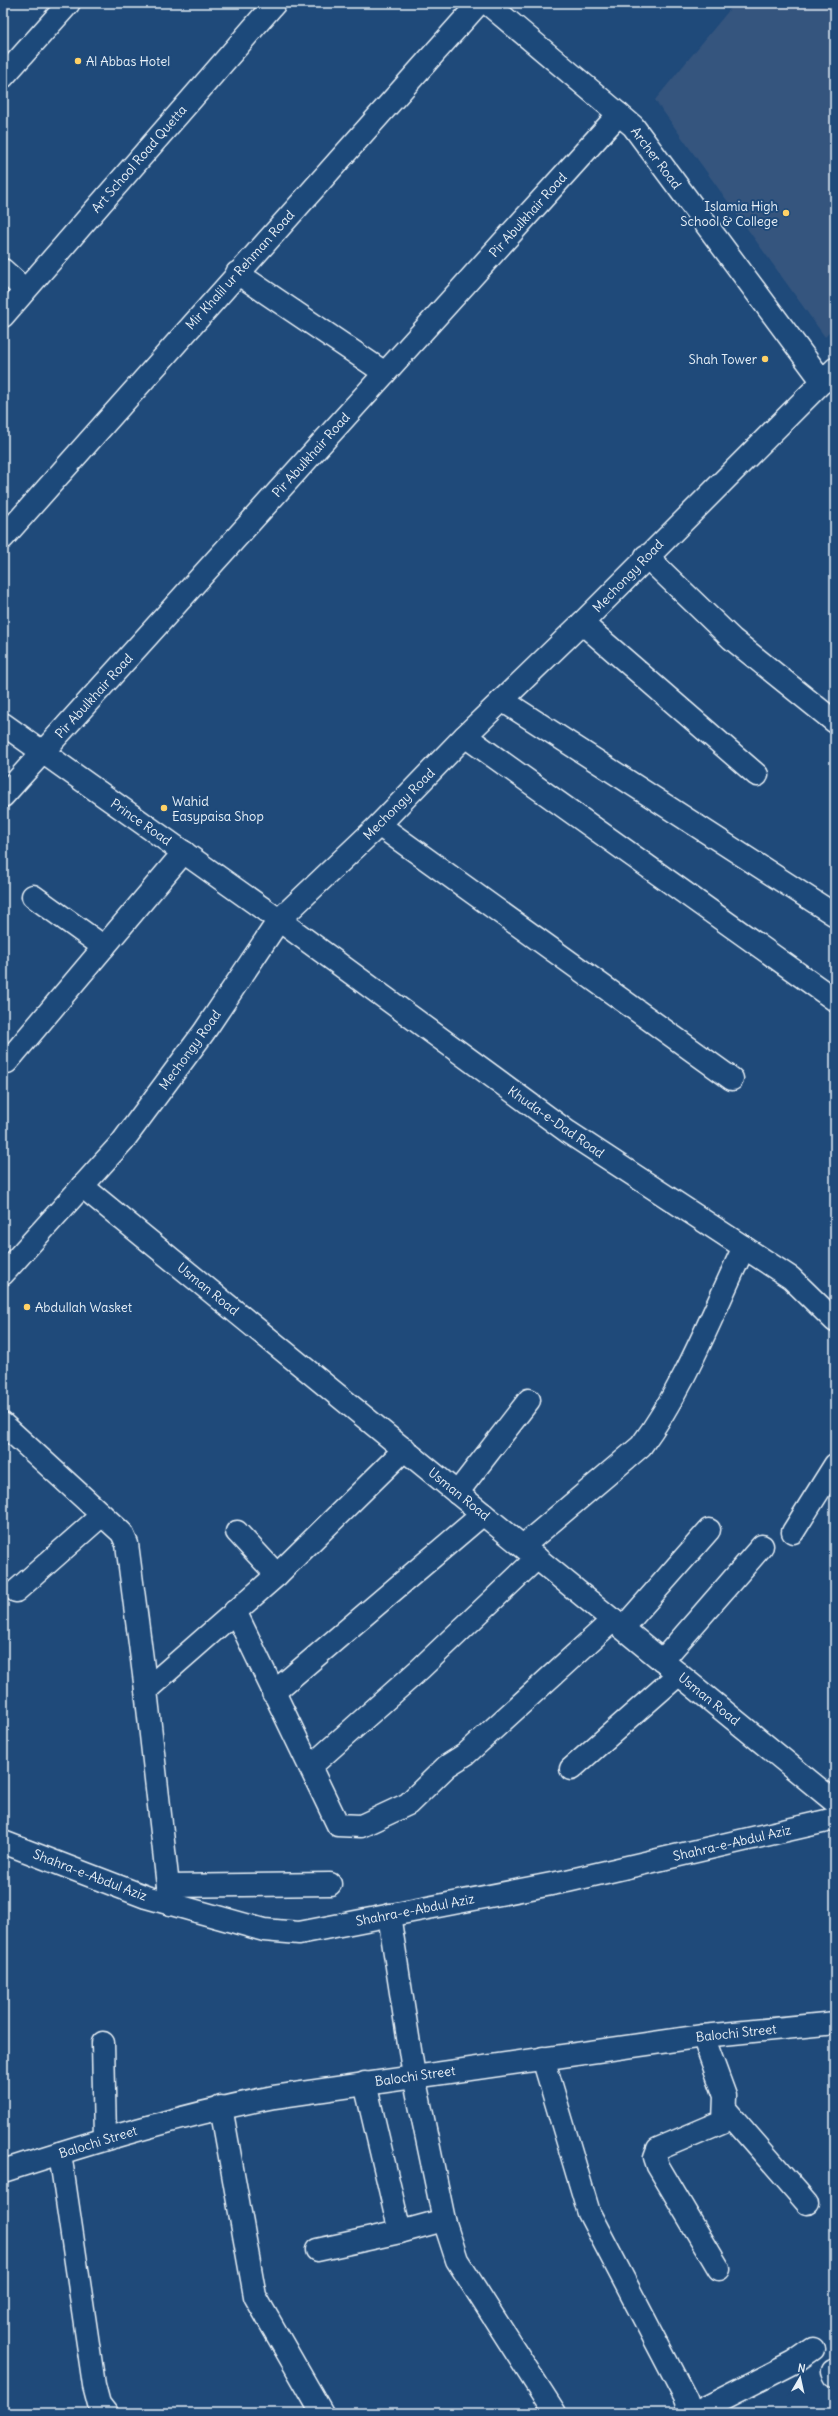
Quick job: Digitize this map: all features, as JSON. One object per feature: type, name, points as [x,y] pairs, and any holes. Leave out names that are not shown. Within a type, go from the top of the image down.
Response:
[{"type":"street","points":[[3,77],[70,3]]},
{"type":"street","name":"Art School Road Quetta","points":[[3,316],[275,3]]},
{"type":"street","name":"Mir Khalil ur Rehman Road","points":[[3,538],[237,273],[479,3]]},
{"type":"street","name":"Archer Road","points":[[487,3],[633,126],[831,379]]},
{"type":"street","name":"Pir Abulkhair Road","points":[[3,796],[619,114]]},
{"type":"street","points":[[3,270],[25,290]]},
{"type":"street","points":[[237,273],[385,373]]},
{"type":"street","name":"Mechongy Road","points":[[3,1274],[128,1135],[204,1032],[279,920],[379,825],[465,736],[582,623],[646,556],[831,379]]},
{"type":"street","points":[[646,556],[732,639],[835,722]]},
{"type":"street","points":[[582,623],[757,775]]},
{"type":"street","points":[[502,700],[835,915]]},
{"type":"street","name":"Prince Road","points":[[3,724],[279,920]]},
{"type":"street","points":[[465,736],[835,1000]]},
{"type":"street","points":[[379,825],[732,1078]]},
{"type":"street","points":[[7,1062],[184,852]]},
{"type":"street","points":[[33,896],[104,947]]},
{"type":"street","name":"Khuda-e-Dad Road","points":[[279,920],[568,1132],[791,1278],[835,1321]]},
{"type":"street","name":"Usman Road","points":[[82,1186],[835,1802]]},
{"type":"street","points":[[310,1767],[421,1668],[530,1552],[641,1446],[655,1427],[671,1400],[744,1247]]},
{"type":"street","points":[[457,1492],[530,1400]]},
{"type":"street","points":[[3,1424],[122,1533],[127,1544],[146,1690],[169,1895],[330,1884]]},
{"type":"street","points":[[146,1690],[276,1575],[405,1450]]},
{"type":"street","points":[[793,1532],[835,1465]]},
{"type":"street","points":[[273,1693],[483,1514]]},
{"type":"street","points":[[16,1591],[102,1515]]},
{"type":"street","points":[[235,1611],[273,1693],[338,1824],[361,1826],[408,1804],[447,1766],[466,1754],[618,1624],[709,1530]]},
{"type":"street","points":[[237,1532],[276,1575]]},
{"type":"street","points":[[662,1661],[762,1546]]},
{"type":"street","points":[[571,1769],[679,1674]]},
{"type":"street","name":"Shahra-e-Abdul Aziz","points":[[3,1847],[146,1897],[169,1895],[264,1930],[299,1933],[567,1881],[835,1819]]},
{"type":"street","points":[[389,1915],[414,2076],[444,2220],[457,2260],[555,2413]]},
{"type":"street","name":"Balochi Street","points":[[4,2167],[60,2153],[105,2138],[221,2108],[274,2097],[703,2036],[835,2023]]},
{"type":"street","points":[[703,2036],[725,2096],[726,2110],[724,2121],[658,2149],[655,2157],[658,2166],[719,2269]]},
{"type":"street","points":[[104,2043],[105,2138]]},
{"type":"street","points":[[543,2058],[588,2213],[686,2399],[691,2413]]},
{"type":"street","points":[[365,2083],[400,2232]]},
{"type":"street","points":[[221,2108],[255,2296],[322,2413]]},
{"type":"street","points":[[726,2110],[807,2203]]},
{"type":"street","points":[[60,2153],[94,2385],[99,2404],[106,2413]]},
{"type":"street","points":[[317,2250],[400,2232],[444,2220]]},
{"type":"street","points":[[695,2413],[793,2363],[813,2349]]},
{"type":"shaded area","name":"Islamia High School & College","points":[[735,3],[835,3],[835,327],[825,337],[655,100]]},
{"type":"place","name":"Al Abbas Hotel","points":[[78,61]]},
{"type":"place","name":"Islamia High School & College","points":[[786,213]]},
{"type":"place","name":"Shah Tower","points":[[765,359]]},
{"type":"place","name":"Wahid Easypaisa Shop","points":[[164,808]]},
{"type":"place","name":"Abdullah Wasket","points":[[27,1307]]}]
